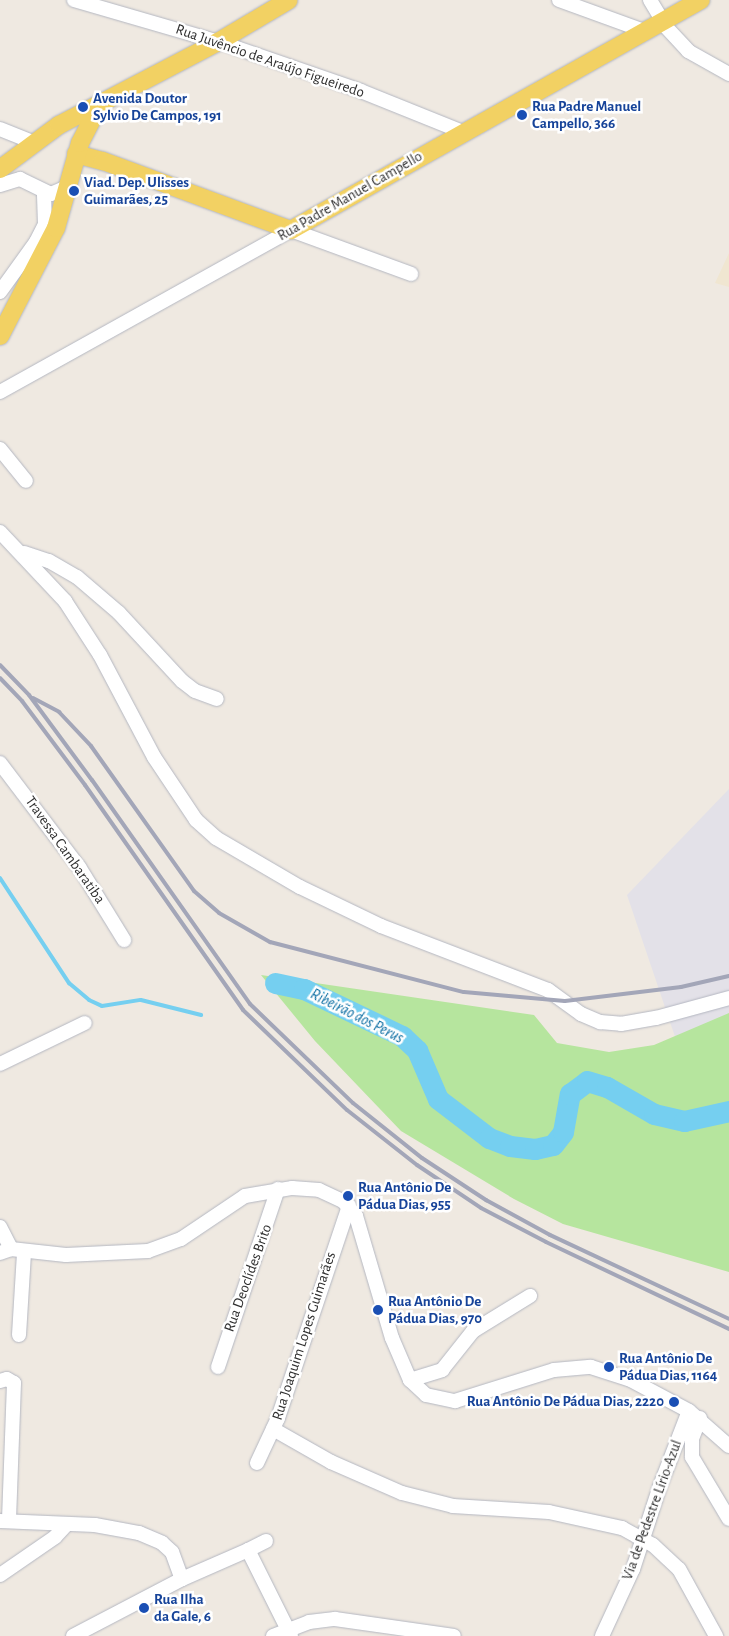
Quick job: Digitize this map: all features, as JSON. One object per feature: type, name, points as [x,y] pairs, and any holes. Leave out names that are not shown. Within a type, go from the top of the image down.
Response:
[{"type":"main road","points":[[0,169],[59,124],[99,106],[218,42],[289,0]]},
{"type":"main road","name":"Rua Padre Manuel Campello","points":[[291,230],[701,0]]},
{"type":"main road","points":[[0,336],[64,208],[67,187],[76,154],[99,106]]},
{"type":"main road","points":[[76,154],[103,161],[291,230]]},
{"type":"street","name":"Rua Juvêncio de Araújo Figueiredo","points":[[74,0],[218,42],[361,91],[463,132]]},
{"type":"street","points":[[559,0],[644,31]]},
{"type":"street","points":[[650,0],[661,21],[688,51],[729,74]]},
{"type":"street","points":[[0,129],[33,142]]},
{"type":"street","points":[[0,185],[20,179],[44,192],[56,193],[67,187]]},
{"type":"street","points":[[0,292],[36,242],[45,224],[44,192]]},
{"type":"street","points":[[291,230],[412,274]]},
{"type":"street","name":"Rua Padre Manuel Campello","points":[[0,392],[291,230]]},
{"type":"street","points":[[0,449],[26,481]]},
{"type":"street","points":[[0,532],[21,552],[65,601],[100,655],[154,757],[196,820],[216,838],[262,867],[372,921],[548,990],[581,1014],[600,1022],[621,1024],[656,1018],[729,998]]},
{"type":"street","points":[[21,552],[49,561],[77,578],[119,613],[182,681],[195,691],[217,698]]},
{"type":"street","name":"Travessa Cambaratiba","points":[[0,763],[79,867],[124,940]]},
{"type":"street","points":[[0,1064],[85,1023]]},
{"type":"street","points":[[12,1252],[103,1255],[148,1252],[181,1239],[235,1201],[278,1189],[319,1190],[333,1194],[349,1206],[360,1228],[392,1338],[410,1380],[426,1395],[455,1401],[471,1398],[518,1380],[586,1367],[629,1379],[695,1414],[729,1446]]},
{"type":"street","name":"Rua Deoclídes Brito","points":[[218,1367],[278,1189]]},
{"type":"street","name":"Rua Joaquim Lopes Guimarães","points":[[257,1463],[273,1429],[349,1206]]},
{"type":"street","points":[[0,1227],[12,1252],[19,1335]]},
{"type":"street","points":[[410,1380],[442,1370],[473,1331],[530,1296]]},
{"type":"street","points":[[0,1381],[7,1378],[14,1383],[4,1521],[95,1525],[139,1533],[162,1543],[177,1560],[182,1579]]},
{"type":"street","points":[[695,1414],[692,1457],[729,1519]]},
{"type":"street","name":"Via de Pedestre Lírio-Azul","points":[[602,1636],[633,1569],[642,1538],[695,1414]]},
{"type":"street","points":[[273,1429],[331,1462],[402,1493],[453,1506],[584,1518],[622,1528],[642,1538],[679,1569],[716,1636]]},
{"type":"street","points":[[0,1575],[55,1537],[66,1525]]},
{"type":"street","points":[[73,1636],[182,1579],[266,1541]]},
{"type":"street","points":[[248,1550],[290,1633]]},
{"type":"street","points":[[272,1636],[290,1633],[309,1622],[335,1619],[454,1636]]},
{"type":"shaded area","points":[[729,253],[729,287],[715,283]]},
{"type":"shaded area","points":[[729,789],[729,1072],[690,1081],[627,895]]},
{"type":"green space","points":[[261,975],[534,1015],[557,1043],[609,1052],[654,1045],[729,1013],[729,1272],[563,1224],[514,1199],[401,1131],[315,1041]]},
{"type":"waterway","name":"Ribeirão dos Perus","points":[[0,878],[69,983],[89,1000],[102,1006],[141,1000],[201,1015]]},
{"type":"waterway","name":"Ribeirão dos Perus","points":[[275,983],[304,989],[402,1036],[417,1050],[438,1099],[489,1138],[510,1146],[535,1149],[553,1145],[563,1132],[570,1094],[587,1081],[607,1087],[654,1114],[684,1121],[729,1111]]},
{"type":"railway","points":[[0,665],[29,695],[92,780],[250,1004],[353,1103],[422,1158],[486,1200],[550,1235],[729,1319]]},
{"type":"railway","points":[[0,678],[22,701],[85,785],[243,1010],[347,1110],[417,1165],[481,1208],[546,1242],[729,1329]]},
{"type":"railway","points":[[33,698],[59,712],[91,746],[194,891],[219,913],[270,942],[464,992],[565,1001],[681,987],[729,976]]},
{"type":"place","name":"Avenida Doutor Sylvio De Campos, 191","points":[[83,107]]},
{"type":"place","name":"Rua Padre Manuel Campello, 366","points":[[522,115]]},
{"type":"place","name":"Viad. Dep. Ulisses Guimarães, 25","points":[[74,191]]},
{"type":"place","name":"Rua Antônio De Pádua Dias, 955","points":[[348,1196]]},
{"type":"place","name":"Rua Antônio De Pádua Dias, 970","points":[[378,1310]]},
{"type":"place","name":"Rua Antônio De Pádua Dias, 1164","points":[[609,1367]]},
{"type":"place","name":"Rua Antônio De Pádua Dias, 2220","points":[[674,1402]]},
{"type":"place","name":"Rua Ilha da Gale, 6","points":[[144,1608]]}]
